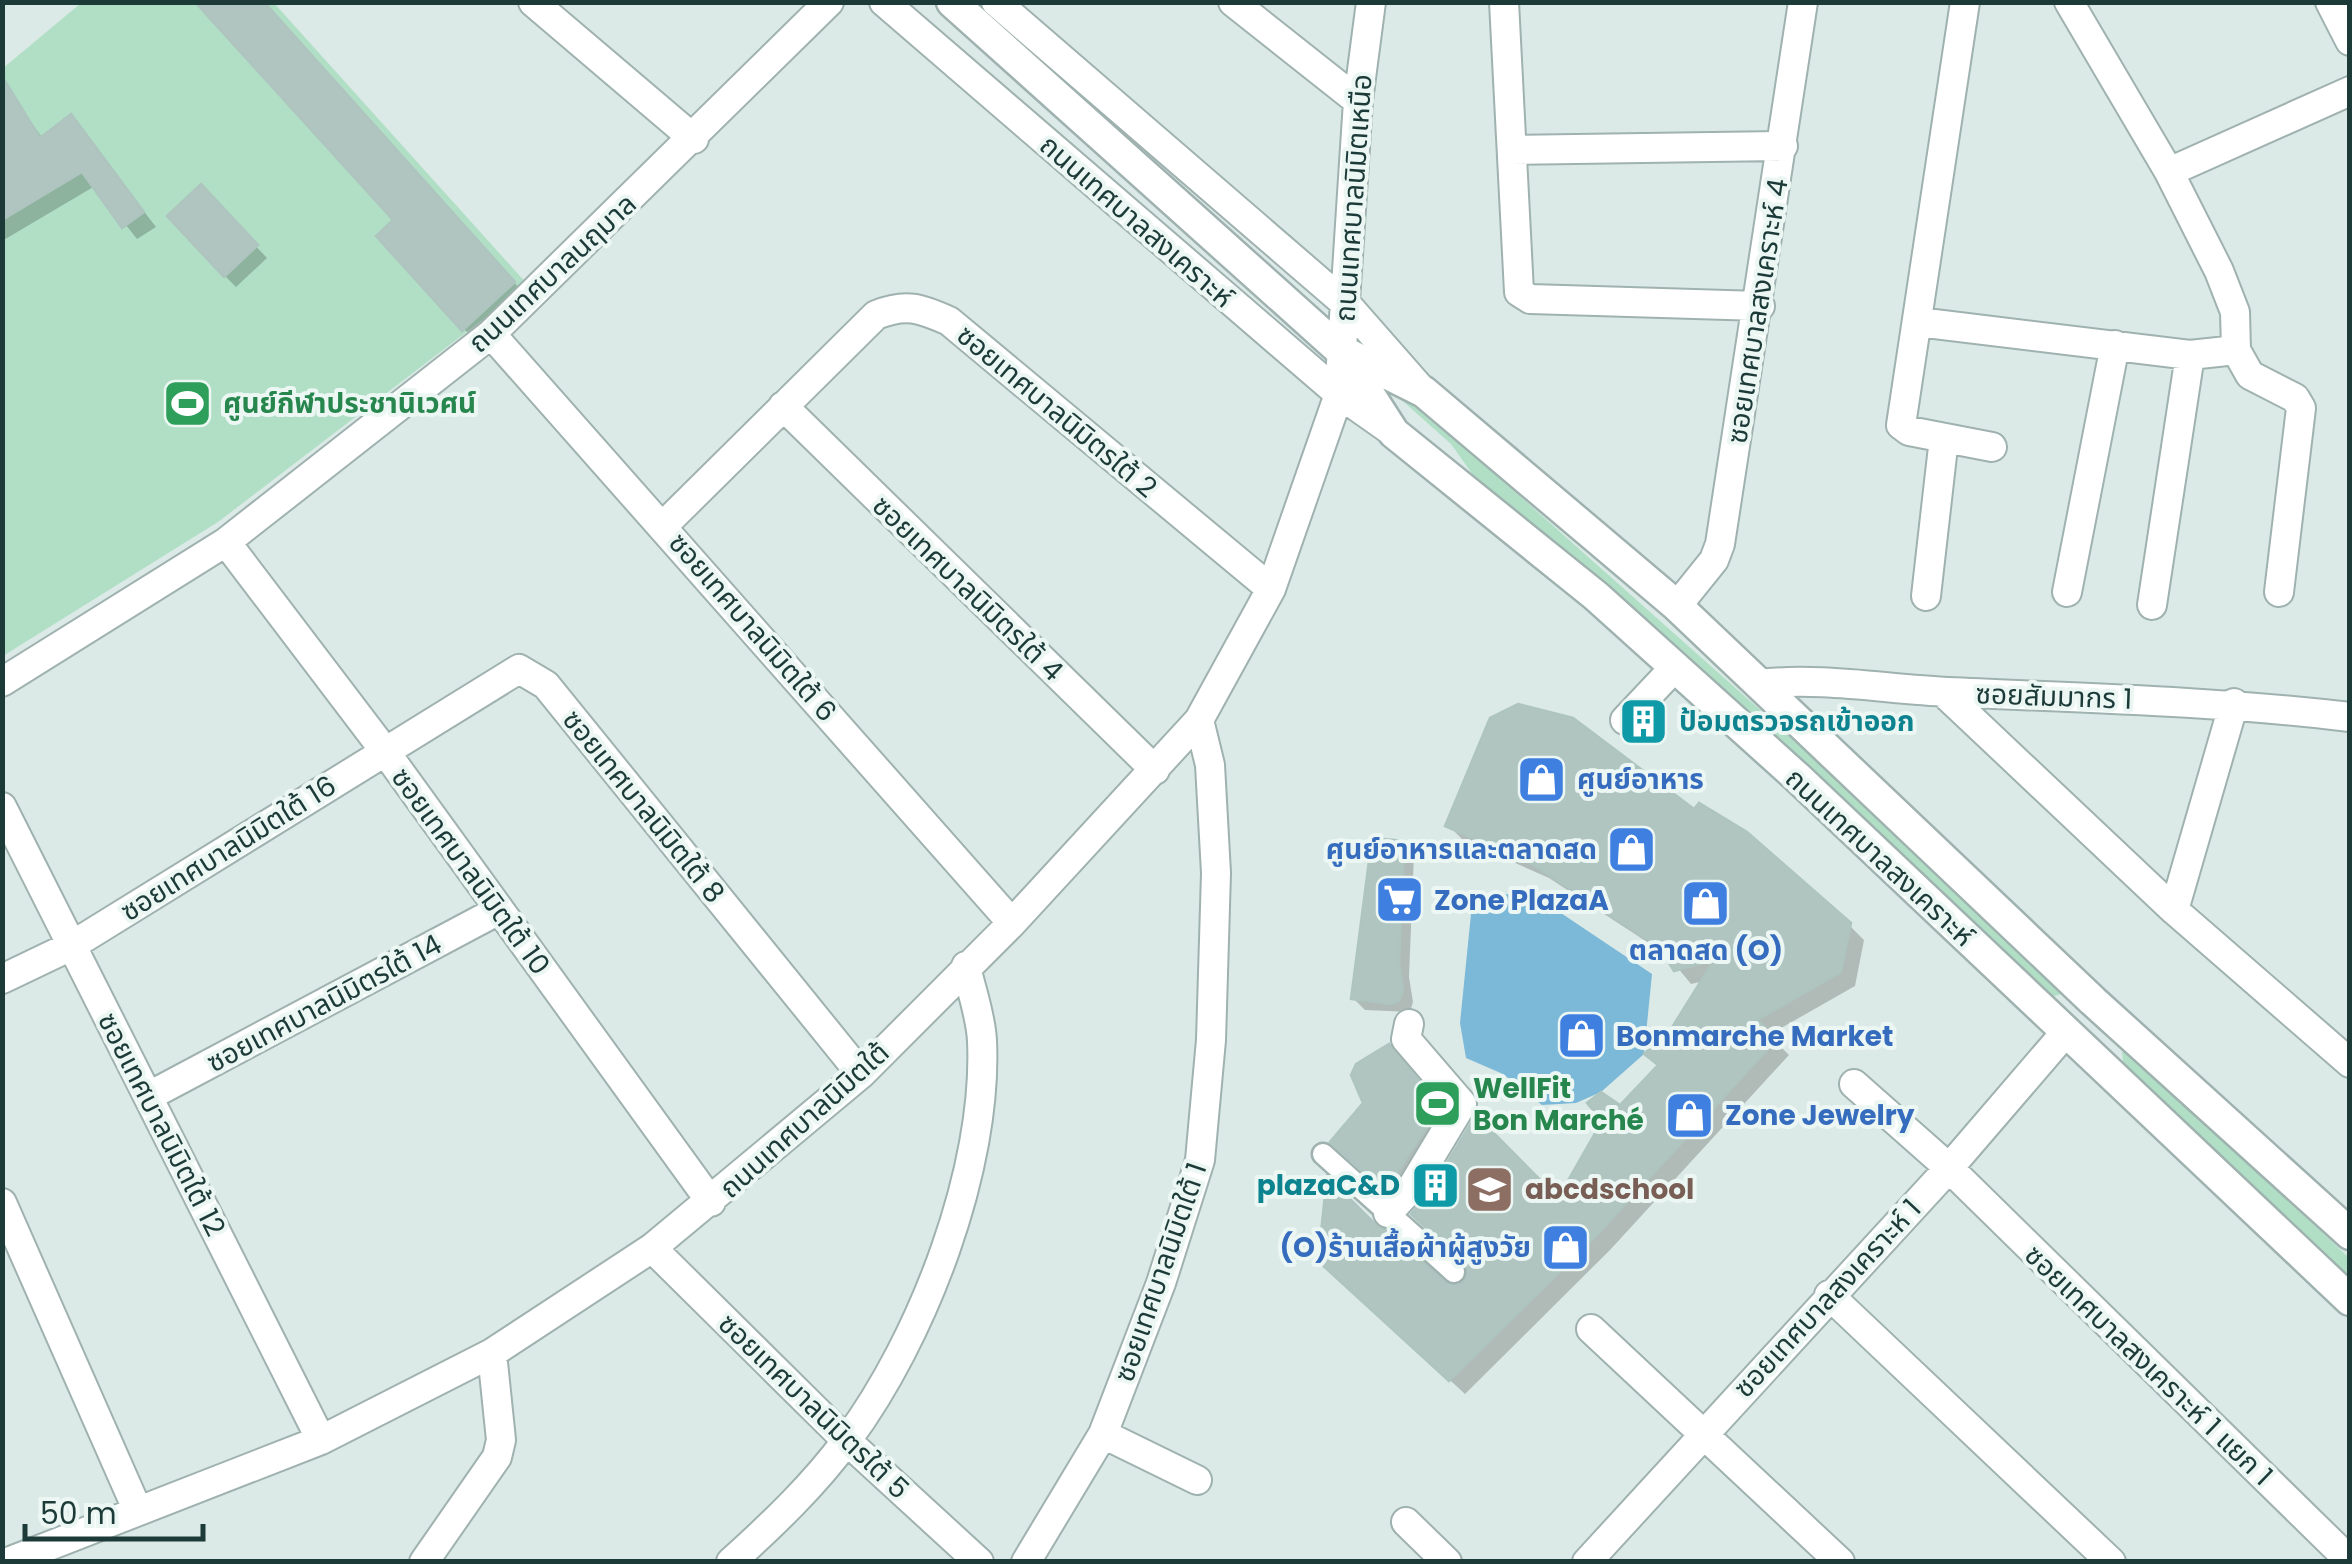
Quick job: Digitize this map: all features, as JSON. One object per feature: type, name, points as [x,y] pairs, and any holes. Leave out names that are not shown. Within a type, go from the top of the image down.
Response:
[{"type":"street","points":[[532,2],[694,140]]},
{"type":"street","name":"ถนนเทศบาลนฤมาล","points":[[2,682],[226,542],[491,334],[694,140],[828,2]]},
{"type":"street","name":"ถนนเทศบาลสงเคราะห์","points":[[884,2],[1338,394],[1394,433],[1596,596],[2350,1300]]},
{"type":"street","name":"ถนนเทศบาลสงเคราะห์","points":[[952,2],[1340,350],[1394,433]]},
{"type":"street","name":"ถนนเทศบาลสงเคราะห์","points":[[996,2],[1348,306],[1424,392],[1677,606],[2093,1001],[2350,1234]]},
{"type":"street","points":[[1233,2],[1358,101]]},
{"type":"street","name":"ถนนเทศบาลนิมิตเหนือ","points":[[1338,394],[1348,306],[1358,101],[1371,2]]},
{"type":"street","points":[[1504,2],[1519,292],[1523,296],[1760,306]]},
{"type":"street","name":"ซอยเทศบาลสงเคราะห์ 4","points":[[1677,606],[1714,560],[1720,544],[1760,306],[1803,2]]},
{"type":"street","points":[[1964,2],[1902,425],[1992,447]]},
{"type":"street","points":[[2069,2],[2169,172],[2235,312],[2236,350],[2250,375],[2296,398],[2301,408],[2278,592]]},
{"type":"street","points":[[2330,2],[2350,41]]},
{"type":"street","points":[[2169,172],[2350,91]]},
{"type":"street","points":[[1513,150],[1783,146]]},
{"type":"street","name":"ซอยเทศบาลนิมิตรใต้ 2","points":[[664,525],[876,314],[898,306],[917,306],[949,321],[1270,588]]},
{"type":"street","points":[[1918,322],[2190,355],[2236,350]]},
{"type":"street","name":"ซอยเทศบาลนิมิตใต้ 6","points":[[491,334],[664,525],[1012,923]]},
{"type":"street","points":[[2067,592],[2114,345]]},
{"type":"street","name":"ถนนเทศบาลสงเคราะห์","points":[[1340,350],[1424,392]]},
{"type":"street","points":[[2152,605],[2190,355]]},
{"type":"street","name":"ถนนเทศบาลนิมิตใต้","points":[[8,1562],[321,1440],[492,1353],[652,1248],[862,1074],[1012,923],[1200,720],[1270,588],[1338,394]]},
{"type":"street","name":"ซอยเทศบาลนิมิตรใต้ 4","points":[[784,406],[1155,770]]},
{"type":"street","points":[[1926,596],[1944,438]]},
{"type":"street","name":"ซอยเทศบาลนิมิตใต้ 10","points":[[226,542],[384,750],[711,1202]]},
{"type":"street","points":[[1625,720],[1675,667]]},
{"type":"street","name":"ซอยเทศบาลนิมิตใต้ 8","points":[[384,750],[510,672],[519,669],[537,676],[862,1074]]},
{"type":"street","name":"ซอยสัมมากร 1","points":[[1758,684],[1789,681],[1944,692],[2234,703],[2350,717]]},
{"type":"street","points":[[1944,692],[2174,910],[2350,1063]]},
{"type":"street","points":[[2174,910],[2234,703]]},
{"type":"street","name":"ซอยเทศบาลนิมิตใต้ 1","points":[[1026,1562],[1103,1434],[1162,1282],[1200,1160],[1210,1040],[1216,873],[1210,765],[1200,720]]},
{"type":"street","name":"ซอยเทศบาลนิมิตใต้ 16","points":[[2,979],[71,946],[384,750]]},
{"type":"street","name":"ซอยเทศบาลนิมิตใต้ 12","points":[[2,807],[321,1440]]},
{"type":"street","name":"ซอยเทศบาลนิมิตรใต้ 14","points":[[149,1096],[499,910]]},
{"type":"street","points":[[732,1562],[847,1441],[891,1371],[952,1235],[975,1140],[982,1039],[966,966]]},
{"type":"street","points":[[2065,1032],[2093,1001]]},
{"type":"street","points":[[1388,1213],[1412,1187],[1462,1104],[1406,1038],[1409,1024]]},
{"type":"street","name":"ซอยเทศบาลสงเคราะห์ 1","points":[[1587,1562],[1703,1431],[1949,1168],[2065,1032]]},
{"type":"street","name":"ซอยเทศบาลสงเคราะห์ 1 แยก 1","points":[[1854,1084],[1949,1168],[2350,1561]]},
{"type":"street","points":[[1324,1154],[1454,1272]]},
{"type":"street","points":[[2,1202],[137,1509]]},
{"type":"street","name":"ซอยเทศบาลนิมิตรใต้ 5","points":[[652,1248],[847,1441],[979,1562]]},
{"type":"street","points":[[1829,1295],[2112,1562]]},
{"type":"street","points":[[1591,1329],[1840,1562]]},
{"type":"street","points":[[424,1562],[497,1456],[501,1440],[492,1353]]},
{"type":"street","points":[[1103,1434],[1197,1480]]},
{"type":"street","points":[[1406,1522],[1447,1562]]},
{"type":"green space","name":"ศูนย์กีฬาประชานิเวศน์","points":[[81,3],[274,3],[528,285],[218,522],[3,656],[2,69]]},
{"type":"green space","points":[[1405,394],[1758,708],[2051,977],[2061,994],[2045,999],[1478,482],[1451,444],[1396,395]]},
{"type":"green space","points":[[2122,1052],[2133,1052],[2349,1258],[2349,1282],[2124,1069]]},
{"type":"water","points":[[1531,893],[1652,974],[1644,1054],[1601,1092],[1576,1103],[1542,1105],[1503,1074],[1466,1058],[1460,1023],[1471,914],[1490,895]]},
{"type":"building","points":[[195,2],[264,2],[515,282],[462,331],[376,236],[393,220]]},
{"type":"building","points":[[2,76],[40,138],[71,114],[144,212],[122,228],[82,172],[2,220]]},
{"type":"building","points":[[201,184],[258,245],[224,277],[167,216]]},
{"type":"building","points":[[1518,704],[1573,718],[1694,809],[1699,803],[1747,832],[1851,923],[1841,972],[1757,1020],[1777,1039],[1596,1236],[1449,1381],[1318,1261],[1327,1176],[1377,1226],[1387,1230],[1445,1282],[1459,1285],[1467,1276],[1464,1263],[1411,1214],[1427,1196],[1476,1115],[1558,1198],[1602,1121],[1587,1103],[1601,1092],[1620,1105],[1658,1065],[1644,1054],[1671,1029],[1714,960],[1674,971],[1659,947],[1532,864],[1445,826],[1490,718]]},
{"type":"building","points":[[1372,838],[1404,841],[1399,964],[1403,990],[1399,1001],[1391,1004],[1351,999]]},
{"type":"building","points":[[1389,1044],[1440,1106],[1385,1191],[1330,1142],[1363,1103],[1351,1075],[1356,1064]]},
{"type":"place","name":"ศูนย์กีฬาประชานิเวศน์","points":[[188,403]]},
{"type":"place","name":"ป้อมตรวจรถเข้าออก","points":[[1644,721]]},
{"type":"place","name":"ศูนย์อาหาร","points":[[1542,779]]},
{"type":"place","name":"ศูนย์อาหารและตลาดสด","points":[[1632,849]]},
{"type":"place","name":"Zone PlazaA","points":[[1399,900]]},
{"type":"place","name":"ตลาดสด (O)","points":[[1706,903]]},
{"type":"place","name":"Bonmarche Market","points":[[1581,1036]]},
{"type":"place","name":"WellFit Bon Marché","points":[[1438,1104]]},
{"type":"place","name":"Zone Jewelry","points":[[1690,1115]]},
{"type":"place","name":"plazaC&D","points":[[1435,1185]]},
{"type":"place","name":"abcdschool","points":[[1490,1189]]},
{"type":"place","name":"(O)ร้านเสื้อผ้าผู้สูงวัย","points":[[1566,1247]]}]
